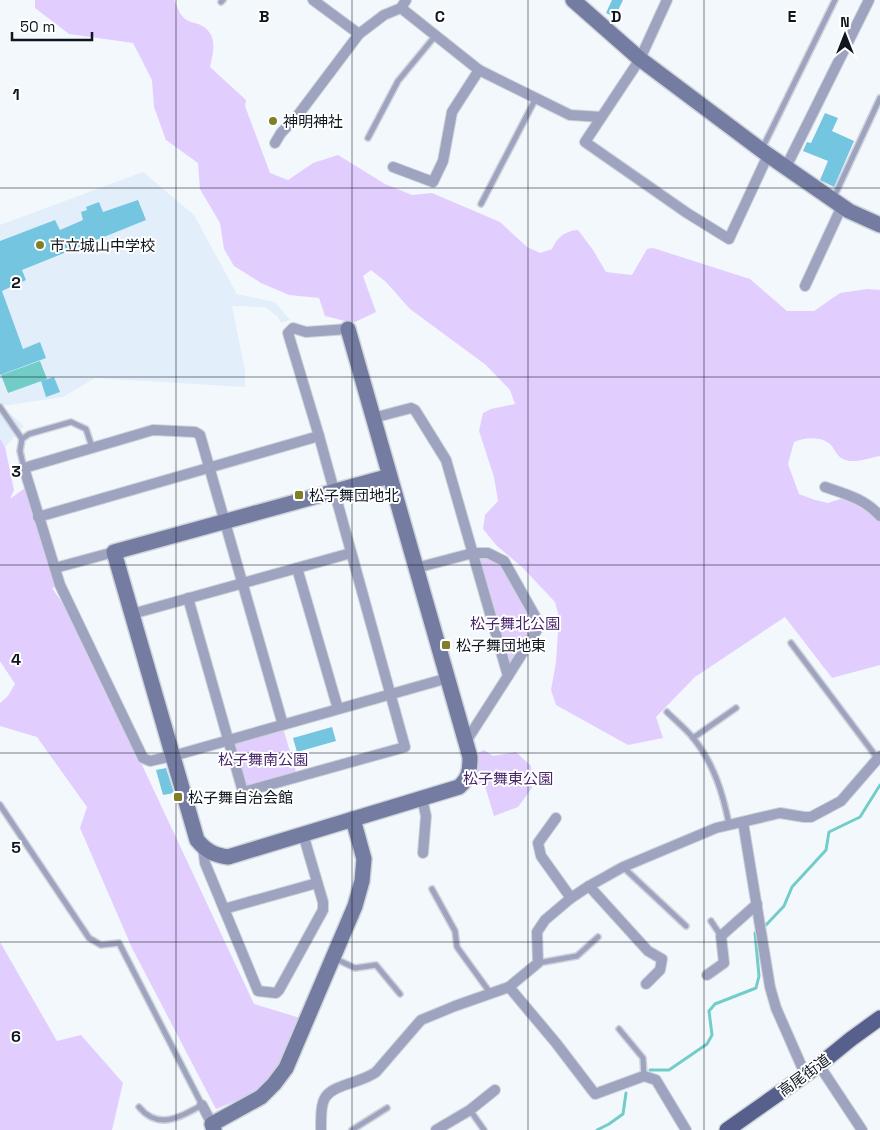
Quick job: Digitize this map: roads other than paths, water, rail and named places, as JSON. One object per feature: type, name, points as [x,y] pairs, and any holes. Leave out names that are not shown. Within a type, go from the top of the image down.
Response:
[{"type":"main road","name":"高尾街道","points":[[727,1130],[880,1018]]},
{"type":"street","points":[[314,0],[359,34]]},
{"type":"street","points":[[573,0],[640,59],[765,152],[837,203],[864,219],[880,225]]},
{"type":"street","points":[[668,0],[640,59],[584,142],[687,213],[729,239],[765,152]]},
{"type":"street","points":[[786,167],[869,0]]},
{"type":"street","points":[[275,143],[359,34],[384,15],[403,4],[436,35],[480,70],[570,116],[601,117]]},
{"type":"street","points":[[393,167],[433,182],[443,161],[452,112],[480,70]]},
{"type":"street","points":[[805,286],[837,203]]},
{"type":"street","points":[[114,552],[197,840],[211,854],[228,857],[459,787],[466,781],[470,771],[470,764],[465,743],[348,329],[306,332],[293,328],[288,333],[405,747],[244,792],[188,598]]},
{"type":"street","points":[[373,418],[412,408],[446,460],[508,676]]},
{"type":"street","points":[[283,725],[200,435],[195,432],[153,430],[24,468],[60,585],[144,758],[150,761],[173,756],[283,725],[390,694],[448,678]]},
{"type":"street","points":[[38,517],[318,436]]},
{"type":"street","points":[[55,568],[390,476]]},
{"type":"street","points":[[825,487],[853,496],[872,507],[880,516]]},
{"type":"street","points":[[132,614],[351,553]]},
{"type":"street","points":[[416,568],[472,553],[488,553],[504,561],[540,625],[465,743]]},
{"type":"street","points":[[297,568],[338,709]]},
{"type":"street","points":[[321,1130],[321,1112],[326,1095],[333,1088],[370,1077],[421,1020],[454,1006],[510,987],[538,963],[537,932],[545,920],[570,898],[623,867],[678,842],[716,828],[780,813],[804,818],[811,817],[841,801],[879,758]]},
{"type":"street","points":[[422,798],[426,816],[423,853]]},
{"type":"street","points":[[556,818],[538,843],[541,856],[570,898]]},
{"type":"street","points":[[202,1105],[213,1127],[261,1098],[286,1068],[355,906],[362,881],[364,859],[353,819]]},
{"type":"street","points":[[743,822],[770,987],[776,1008],[805,1074]]},
{"type":"street","points":[[203,847],[205,863],[258,990],[276,993],[323,910],[323,902],[303,834]]},
{"type":"street","points":[[224,909],[317,883]]},
{"type":"street","points":[[589,886],[648,951],[662,958],[660,970],[646,984]]},
{"type":"street","points":[[708,975],[724,963],[721,936],[757,904]]},
{"type":"street","points":[[510,987],[595,1094],[644,1076],[656,1080],[686,1130]]},
{"type":"street","points":[[818,1065],[862,1130]]},
{"type":"street","points":[[438,1129],[470,1110],[495,1090]]},
{"type":"lane","points":[[765,152],[834,0]]},
{"type":"lane","points":[[368,138],[398,81],[436,35]]},
{"type":"lane","points":[[481,204],[536,98]]},
{"type":"lane","points":[[837,203],[880,98]]},
{"type":"lane","points":[[0,407],[22,439],[20,451],[24,468]]},
{"type":"lane","points":[[22,439],[29,434],[71,422],[86,429],[92,447]]},
{"type":"lane","points":[[791,643],[879,758]]},
{"type":"lane","points":[[693,738],[736,708]]},
{"type":"lane","points":[[667,712],[693,738],[704,754],[722,792],[729,825]]},
{"type":"lane","points":[[0,806],[89,938],[101,945],[119,943],[202,1105],[174,1120],[164,1123],[153,1122],[139,1106]]},
{"type":"lane","points":[[623,867],[686,926]]},
{"type":"lane","points":[[432,889],[455,931],[457,947],[492,994]]},
{"type":"lane","points":[[711,921],[721,936]]},
{"type":"lane","points":[[538,963],[577,956],[598,936]]},
{"type":"lane","points":[[333,958],[355,968],[376,965],[400,994]]},
{"type":"lane","points":[[619,1029],[642,1058],[644,1076]]},
{"type":"lane","points":[[352,1130],[387,1108]]},
{"type":"lane","points":[[470,1110],[484,1130]]},
{"type":"water","points":[[40,361],[47,379],[8,393],[1,375]]},
{"type":"waterway","points":[[650,1070],[669,1070],[707,1044],[712,1035],[709,1011],[715,1004],[756,988],[759,976],[755,933],[767,924],[784,906],[792,887],[826,850],[829,832],[860,817],[880,785]]},
{"type":"waterway","points":[[597,1130],[623,1114],[626,1093]]},
{"type":"place","name":"神明神社","points":[[273,121]]},
{"type":"place","name":"市立城山中学校","points":[[40,245]]},
{"type":"place","name":"松子舞団地北","points":[[299,495]]},
{"type":"place","name":"松子舞団地東","points":[[446,645]]},
{"type":"place","name":"松子舞自治会館","points":[[178,797]]},
{"type":"park label","name":"松子舞北公園","points":[[515,623]]},
{"type":"park label","name":"松子舞南公園","points":[[263,759]]},
{"type":"park label","name":"松子舞東公園","points":[[508,778]]}]
